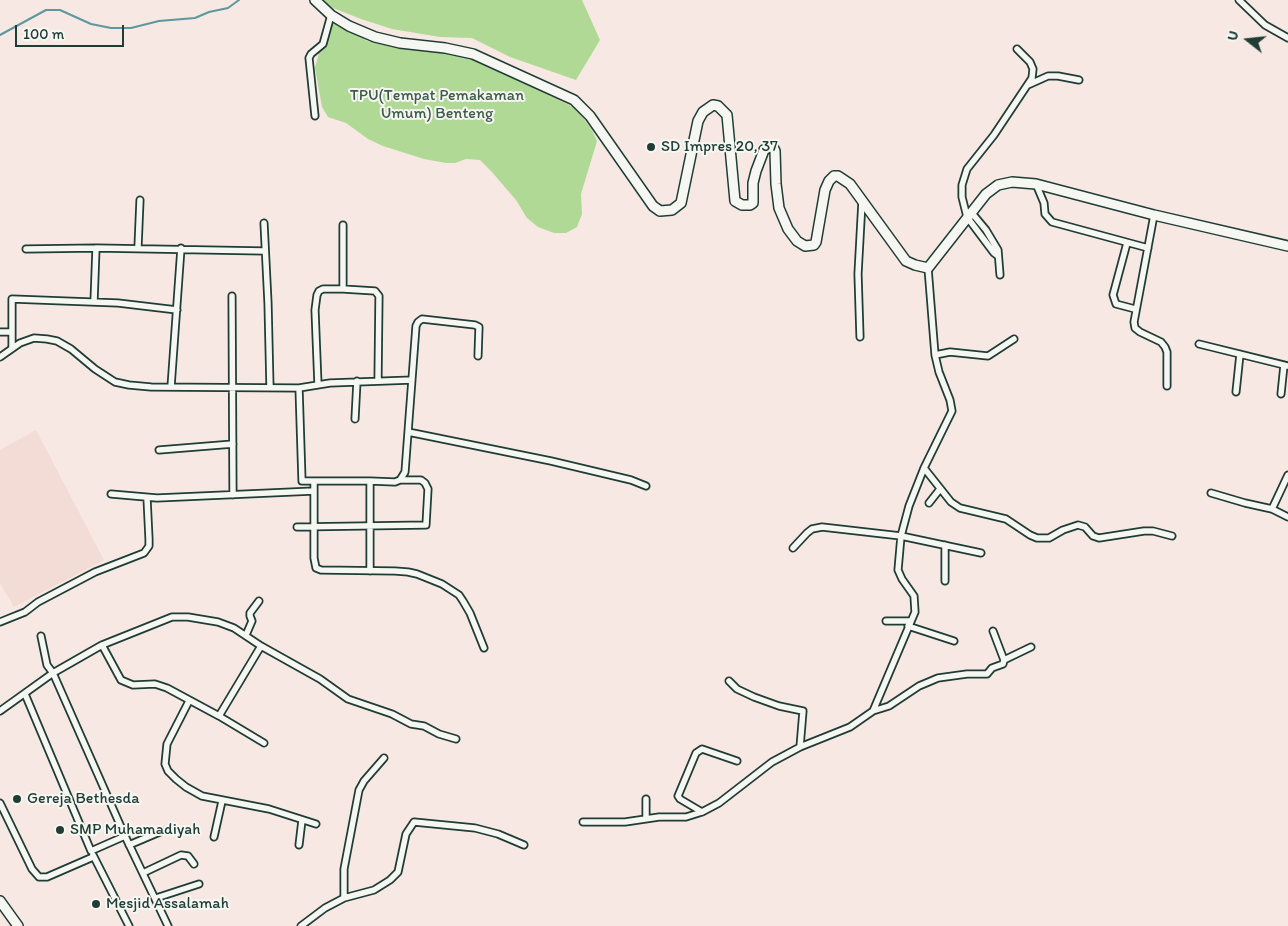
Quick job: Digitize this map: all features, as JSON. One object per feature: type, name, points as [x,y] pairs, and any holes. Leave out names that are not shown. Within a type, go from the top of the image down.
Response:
[{"type":"street","points":[[316,0],[331,14],[349,26],[375,37],[400,43],[445,48],[473,54],[574,100],[590,116],[653,206],[660,211],[672,210],[681,203],[698,121],[703,112],[713,105],[718,106],[727,115],[735,201],[747,206],[753,203],[756,171],[764,150],[770,146],[773,147],[775,151],[779,208],[788,230],[802,246],[814,245],[816,242],[825,190],[834,176],[842,177],[850,184],[903,257],[910,264],[928,268]]},
{"type":"street","points":[[1240,0],[1265,25],[1288,38]]},
{"type":"street","points":[[315,116],[309,58],[310,54],[324,44],[331,14]]},
{"type":"street","points":[[1000,275],[1001,269],[998,256],[994,253],[968,213],[962,198],[962,185],[967,170],[994,135],[1032,78],[1030,62],[1016,49]]},
{"type":"street","points":[[1028,86],[1048,76],[1079,80]]},
{"type":"street","points":[[873,711],[915,612],[915,601],[912,591],[902,579],[898,570],[901,536],[909,506],[924,468],[952,411],[935,355],[928,268],[968,213],[986,194],[998,185],[1012,182],[1036,184],[1154,215],[1288,246]]},
{"type":"street","points":[[1036,184],[1044,203],[1045,214],[1052,222],[1148,248]]},
{"type":"street","points":[[138,247],[140,200]]},
{"type":"street","points":[[860,337],[858,274],[862,201]]},
{"type":"street","points":[[1154,215],[1134,322],[1135,328],[1161,342],[1165,347],[1167,386]]},
{"type":"street","points":[[264,222],[270,388]]},
{"type":"street","points":[[343,225],[343,289]]},
{"type":"street","points":[[1126,243],[1113,295],[1116,304],[1135,309]]},
{"type":"street","points":[[26,249],[138,247],[264,250]]},
{"type":"street","points":[[94,302],[96,248]]},
{"type":"street","points":[[171,386],[181,248]]},
{"type":"street","points":[[318,385],[316,294],[324,289],[374,291],[378,294],[378,380]]},
{"type":"street","points":[[232,296],[233,495]]},
{"type":"street","points":[[12,347],[12,299],[94,302],[177,310]]},
{"type":"street","points":[[400,480],[405,472],[416,326],[418,322],[422,319],[479,327],[478,356]]},
{"type":"street","points":[[0,332],[11,332]]},
{"type":"street","points":[[0,357],[12,347],[34,338],[41,338],[57,341],[105,377],[115,382],[144,386],[299,388],[357,381],[412,380]]},
{"type":"street","points":[[935,355],[950,352],[988,356],[1014,339]]},
{"type":"street","points":[[1199,344],[1286,365],[1281,394]]},
{"type":"street","points":[[1236,392],[1240,354]]},
{"type":"street","points":[[355,419],[357,381]]},
{"type":"street","points":[[299,388],[302,491]]},
{"type":"street","points":[[408,432],[551,461],[630,480],[646,486]]},
{"type":"street","points":[[159,450],[233,444]]},
{"type":"street","points":[[924,468],[951,502],[960,508],[1006,519],[1037,538],[1049,538],[1078,525],[1085,526],[1093,536],[1099,538],[1144,531],[1153,531],[1172,536]]},
{"type":"street","points":[[1272,509],[1288,475]]},
{"type":"street","points":[[297,527],[426,525],[428,489],[421,480],[400,480],[395,482],[302,481]]},
{"type":"street","points":[[314,481],[314,558],[316,568],[322,570],[395,571],[417,574],[452,590],[459,595],[469,611],[484,648]]},
{"type":"street","points":[[370,481],[370,571]]},
{"type":"street","points":[[929,503],[940,489]]},
{"type":"street","points":[[111,494],[146,498],[314,491]]},
{"type":"street","points":[[1212,492],[1245,503],[1272,509],[1288,517]]},
{"type":"street","points":[[0,622],[25,612],[38,602],[95,572],[144,553],[149,539],[146,498]]},
{"type":"street","points":[[793,548],[807,532],[818,527],[901,536],[981,553]]},
{"type":"street","points":[[945,545],[945,581]]},
{"type":"street","points":[[246,635],[252,621],[251,611],[259,601]]},
{"type":"street","points":[[0,711],[53,673],[102,645],[160,621],[179,616],[226,624],[320,679],[348,699],[392,714],[411,724],[424,726],[456,740]]},
{"type":"street","points":[[886,620],[910,624],[954,641]]},
{"type":"street","points":[[993,632],[1004,660]]},
{"type":"street","points":[[41,636],[46,665],[53,673],[129,845],[168,926]]},
{"type":"street","points":[[102,645],[121,680],[133,685],[161,685],[264,743]]},
{"type":"street","points":[[219,716],[261,646]]},
{"type":"street","points":[[583,822],[625,822],[646,819],[686,818],[702,812],[719,803],[772,762],[800,746],[850,727],[873,711],[888,706],[927,682],[950,676],[987,674],[992,668],[1003,664],[1004,660],[1031,647]]},
{"type":"street","points":[[729,681],[737,689],[754,697],[779,706],[803,711],[800,746]]},
{"type":"street","points":[[25,694],[92,854],[129,926]]},
{"type":"street","points":[[189,701],[167,744],[166,764],[168,771],[186,787],[202,796],[268,809],[316,824]]},
{"type":"street","points":[[702,812],[678,796],[696,753],[706,749],[738,761]]},
{"type":"street","points":[[344,898],[344,869],[359,790],[364,781],[384,758]]},
{"type":"street","points":[[646,799],[646,819]]},
{"type":"street","points":[[214,837],[222,801]]},
{"type":"street","points":[[0,803],[32,869],[39,877],[47,877],[125,836]]},
{"type":"street","points":[[299,845],[302,820]]},
{"type":"street","points":[[300,926],[325,908],[344,898],[365,893],[382,886],[390,880],[398,872],[406,834],[414,822],[475,828],[498,834],[524,845]]},
{"type":"street","points":[[129,845],[162,831]]},
{"type":"street","points":[[143,873],[181,855],[188,856],[194,864]]},
{"type":"street","points":[[156,898],[199,884]]},
{"type":"street","points":[[0,901],[18,926]]},
{"type":"shaded area","points":[[36,430],[104,560],[14,607],[0,583],[0,450]]},
{"type":"green space","points":[[319,0],[582,0],[600,40],[576,80],[510,57],[472,38],[440,37],[392,29],[323,4]]},
{"type":"green space","name":"TPU(Tempat Pemakaman Umum) Benteng","points":[[328,19],[342,25],[367,41],[393,47],[441,48],[474,58],[577,109],[592,130],[597,141],[581,194],[582,214],[577,227],[566,233],[554,233],[538,227],[527,218],[516,200],[480,160],[466,159],[455,163],[446,163],[424,159],[383,146],[368,139],[346,123],[328,117],[322,107],[315,68]]},
{"type":"waterway","points":[[0,35],[46,10],[60,10],[91,24],[111,28],[131,28],[159,21],[195,18],[209,12],[228,8],[239,0]]},
{"type":"place","name":"SD Impres 20, 37","points":[[651,147]]},
{"type":"place","name":"Gereja Bethesda","points":[[17,799]]},
{"type":"place","name":"SMP Muhamadiyah","points":[[60,830]]},
{"type":"place","name":"Mesjid Assalamah","points":[[96,904]]}]
